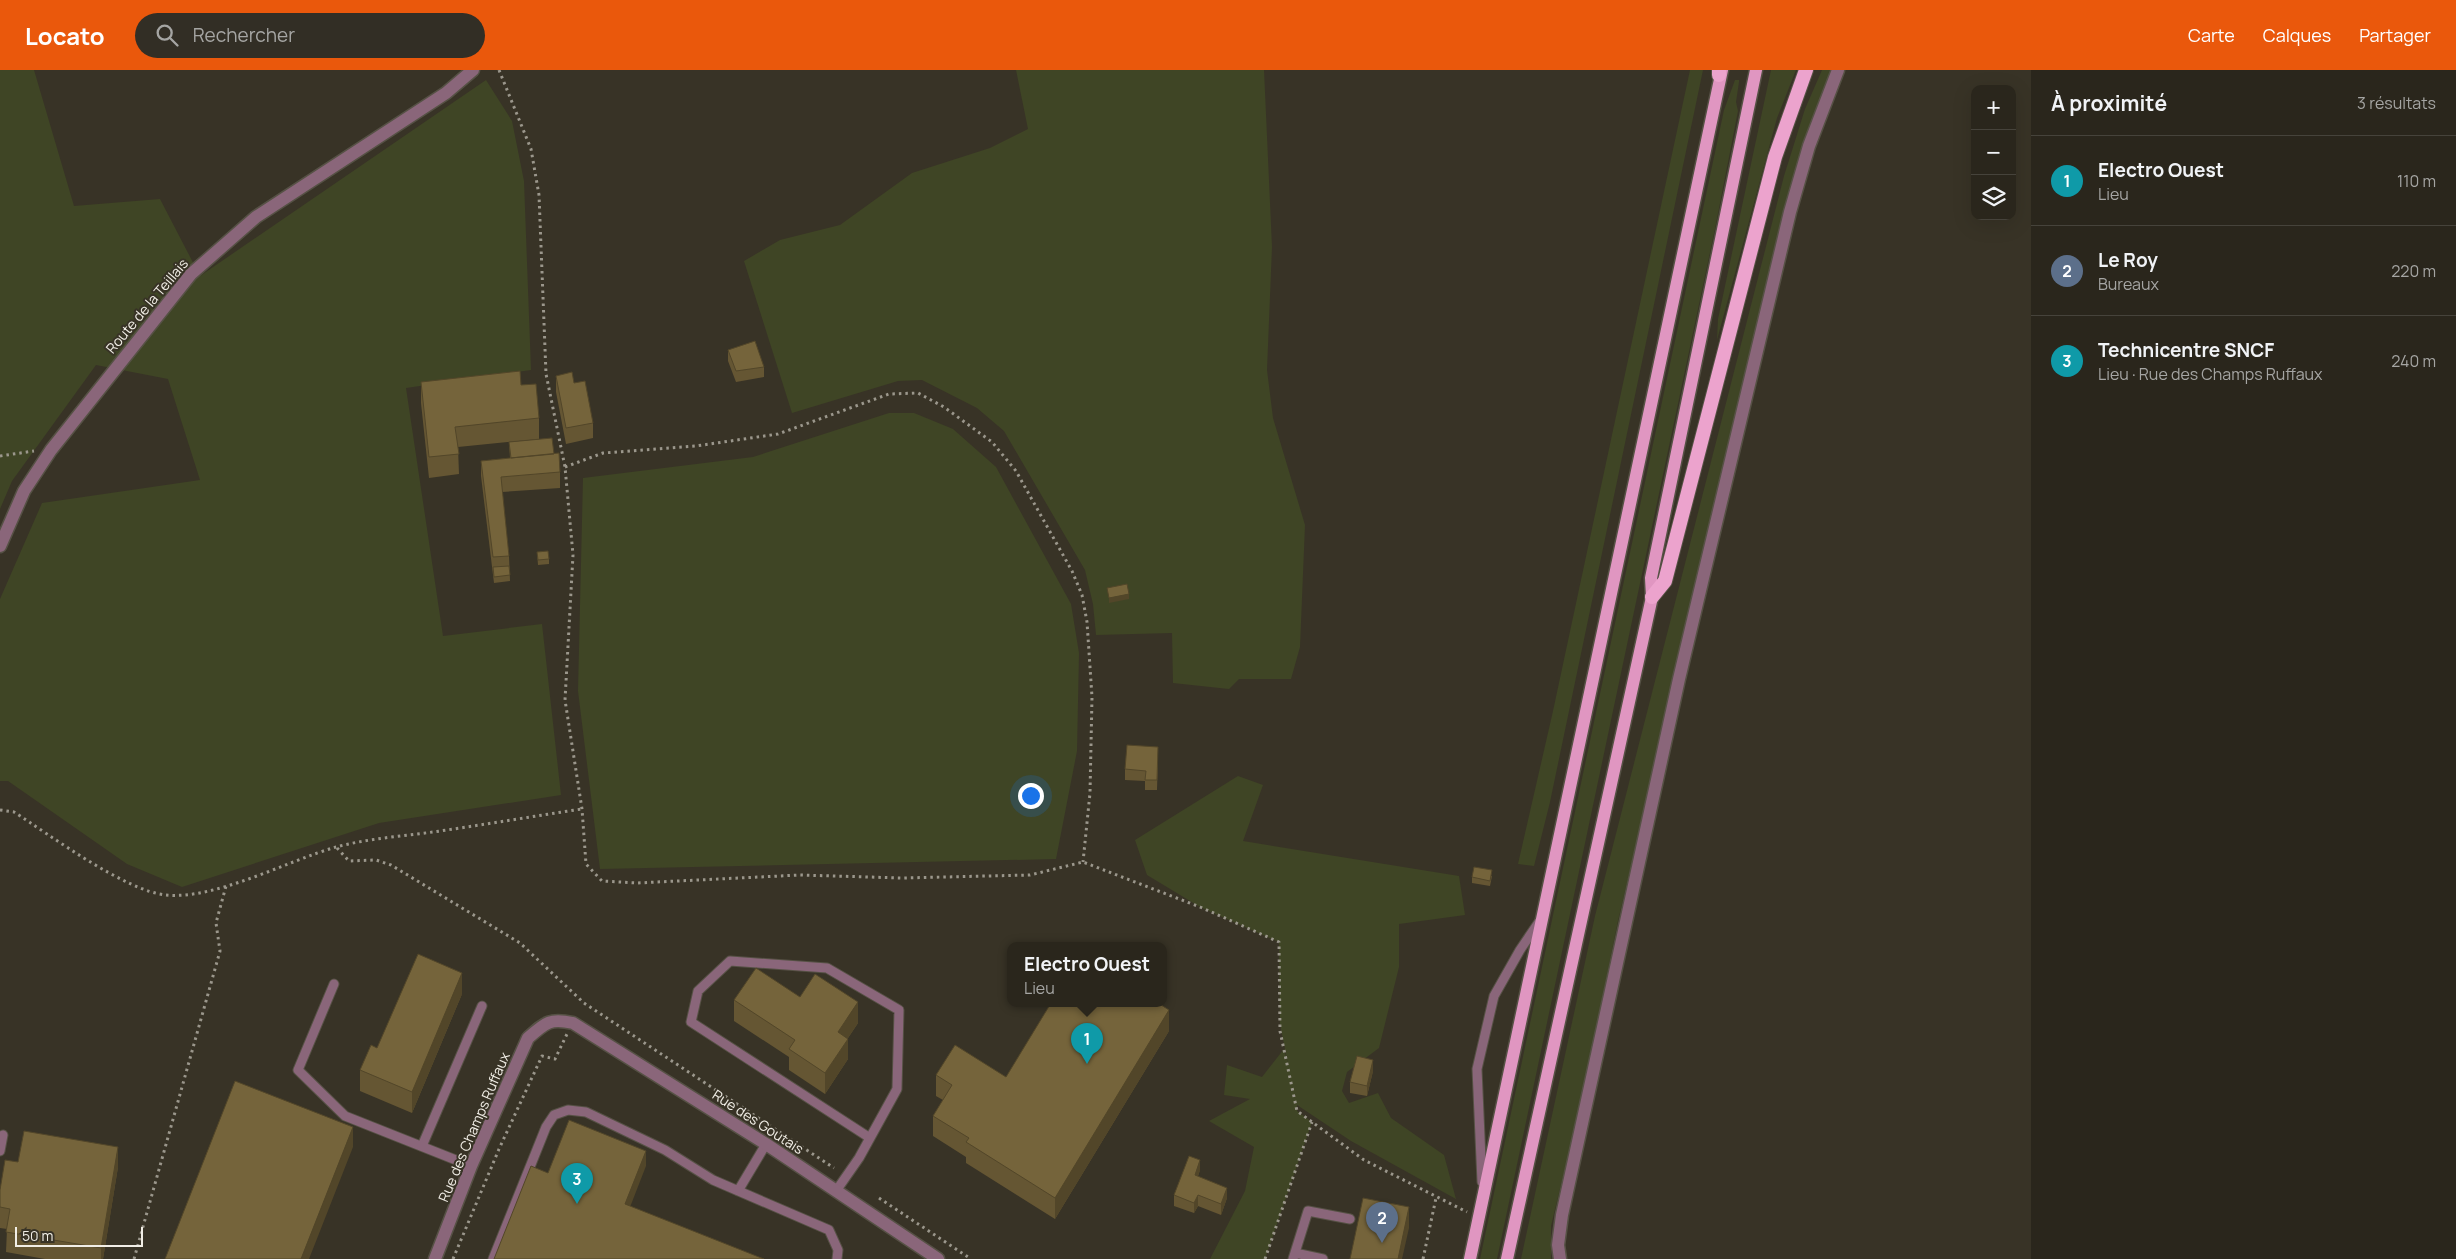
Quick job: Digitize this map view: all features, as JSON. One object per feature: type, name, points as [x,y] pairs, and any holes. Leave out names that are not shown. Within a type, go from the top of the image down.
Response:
[{"type":"highway","points":[[1652,597],[1665,581],[1776,158],[1806,70]]},
{"type":"main road","points":[[1507,1259],[1652,597],[1651,578],[1756,70]]},
{"type":"main road","points":[[1470,1259],[1544,916],[1720,72]]},
{"type":"street","name":"Route de la Teillais","points":[[0,546],[24,491],[51,450],[191,274],[256,217],[446,93],[474,70]]},
{"type":"street","points":[[1560,1259],[1559,1232],[1562,1214],[1679,679],[1790,212],[1809,146],[1838,70]]},
{"type":"street","name":"Rue des Goutais","points":[[556,1020],[573,1023],[766,1144],[938,1259]]},
{"type":"street","name":"Rue des Champs Ruffaux","points":[[435,1259],[472,1166],[528,1038],[542,1026],[556,1020]]},
{"type":"lane","points":[[1482,1201],[1482,1135],[1477,1069],[1494,996],[1520,950],[1544,916]]},
{"type":"lane","points":[[836,1191],[870,1138],[897,1089],[899,1010],[827,968],[730,962],[698,991],[691,1022],[870,1138]]},
{"type":"lane","points":[[334,984],[298,1070],[345,1116],[472,1166]]},
{"type":"lane","points":[[422,1146],[482,1006]]},
{"type":"lane","points":[[493,1259],[546,1127],[554,1116],[568,1110],[586,1112],[656,1146],[713,1180],[829,1230],[838,1250],[837,1259]]},
{"type":"lane","points":[[0,1137],[3,1135],[0,1151]]},
{"type":"lane","points":[[738,1191],[766,1144]]},
{"type":"lane","points":[[1324,1259],[1294,1256],[1308,1211],[1350,1218]]},
{"type":"path","points":[[499,70],[531,149],[537,186],[546,374],[565,467],[573,555],[565,700],[582,809],[586,864],[602,881],[637,883],[800,874],[902,878],[1030,874],[1083,862],[1200,907],[1279,942],[1280,1031],[1297,1111],[1364,1160],[1478,1218]]},
{"type":"path","points":[[565,467],[603,453],[696,446],[778,434],[890,394],[918,393],[944,407],[992,442],[1016,471],[1072,571],[1082,595],[1087,622],[1092,697],[1090,793],[1083,862]]},
{"type":"path","points":[[0,456],[51,450]]},
{"type":"path","points":[[0,810],[14,812],[114,876],[143,890],[165,895],[185,895],[226,886],[337,847],[374,839],[582,809]]},
{"type":"path","points":[[337,847],[349,861],[376,860],[391,866],[520,943],[584,1003],[834,1168]]},
{"type":"path","points":[[134,1259],[220,951],[216,923],[226,886]]},
{"type":"path","points":[[453,1259],[499,1149],[542,1056],[555,1058],[584,1003]]},
{"type":"path","points":[[1265,1259],[1312,1122]]},
{"type":"path","points":[[879,1198],[971,1259]]},
{"type":"path","points":[[1424,1259],[1436,1198]]},
{"type":"green space","points":[[0,70],[34,70],[74,206],[160,199],[200,276],[486,80],[512,121],[524,181],[531,370],[406,388],[443,636],[542,624],[561,795],[379,823],[182,887],[127,864],[8,781],[0,781],[0,599],[42,503],[200,480],[168,379],[96,365],[12,481],[0,509]]},
{"type":"green space","points":[[1016,70],[1264,70],[1272,247],[1267,370],[1273,418],[1305,525],[1300,647],[1291,679],[1239,679],[1229,689],[1173,683],[1172,633],[1096,635],[1093,604],[1085,570],[1004,431],[977,408],[922,380],[898,381],[792,413],[744,261],[780,240],[840,225],[912,173],[990,148],[1028,129]]},
{"type":"green space","points":[[1690,70],[1703,70],[1550,802],[1534,866],[1518,864],[1553,711]]},
{"type":"green space","points":[[1771,70],[1796,70],[1777,118],[1717,340],[1718,319]]},
{"type":"green space","points":[[1822,70],[1831,70],[1794,178],[1618,921],[1580,1107],[1551,1226],[1551,1259],[1521,1259],[1595,916],[1784,176],[1805,109]]},
{"type":"green space","points":[[1735,80],[1739,80],[1736,102],[1738,111],[1715,229],[1497,1259],[1480,1259],[1724,110]]},
{"type":"green space","points":[[889,413],[914,413],[953,429],[996,467],[1071,604],[1079,653],[1077,751],[1056,859],[600,869],[578,691],[583,478],[753,457]]},
{"type":"green space","points":[[1238,776],[1263,785],[1243,841],[1459,876],[1465,915],[1399,924],[1399,967],[1379,1048],[1347,1072],[1342,1091],[1349,1103],[1378,1093],[1391,1118],[1444,1155],[1456,1199],[1351,1141],[1297,1105],[1297,1111],[1312,1122],[1265,1259],[1210,1259],[1245,1191],[1254,1147],[1209,1121],[1250,1099],[1224,1095],[1227,1065],[1262,1077],[1284,1049],[1288,1064],[1280,1024],[1279,942],[1200,907],[1147,875],[1135,840]]},
{"type":"building","points":[[755,341],[764,367],[736,371],[728,350]]},
{"type":"building","points":[[520,371],[521,385],[536,384],[539,418],[455,427],[459,454],[429,457],[421,382]]},
{"type":"building","points":[[572,372],[574,383],[585,381],[593,423],[566,428],[556,376]]},
{"type":"building","points":[[552,438],[554,454],[511,458],[509,442]]},
{"type":"building","points":[[559,453],[560,472],[501,477],[509,556],[493,557],[481,461]]},
{"type":"building","points":[[548,551],[549,559],[538,560],[537,552]]},
{"type":"building","points":[[509,566],[510,575],[494,577],[493,567]]},
{"type":"building","points":[[1127,584],[1129,594],[1109,598],[1107,588]]},
{"type":"building","points":[[1127,745],[1158,747],[1157,780],[1145,780],[1146,771],[1125,769]]},
{"type":"building","points":[[1474,867],[1492,870],[1490,881],[1472,877]]},
{"type":"building","points":[[418,954],[462,973],[412,1092],[360,1070],[371,1045],[377,1048]]},
{"type":"building","points":[[756,968],[800,997],[815,974],[858,1002],[838,1032],[848,1039],[825,1073],[789,1049],[795,1040],[734,1000]]},
{"type":"building","points":[[1049,1007],[1164,1007],[1169,1010],[1055,1198],[966,1142],[969,1138],[933,1116],[952,1085],[936,1075],[955,1045],[1006,1077]]},
{"type":"building","points":[[1357,1056],[1373,1060],[1367,1086],[1350,1082]]},
{"type":"building","points":[[235,1081],[353,1127],[301,1259],[165,1259]]},
{"type":"building","points":[[569,1120],[646,1151],[625,1204],[764,1259],[494,1259],[531,1166],[548,1173]]},
{"type":"building","points":[[24,1131],[118,1147],[101,1248],[6,1232],[10,1209],[0,1207],[0,1190],[5,1160],[18,1162]]},
{"type":"building","points":[[1189,1156],[1200,1160],[1195,1175],[1227,1188],[1221,1204],[1198,1195],[1194,1203],[1174,1195]]},
{"type":"building","points":[[1363,1198],[1409,1207],[1398,1259],[1350,1259]]},
{"type":"place","name":"Electro Ouest","points":[[1087,1064]]},
{"type":"place","name":"Technicentre SNCF","points":[[577,1204]]},
{"type":"place","name":"Le Roy","points":[[1382,1243]]}]
